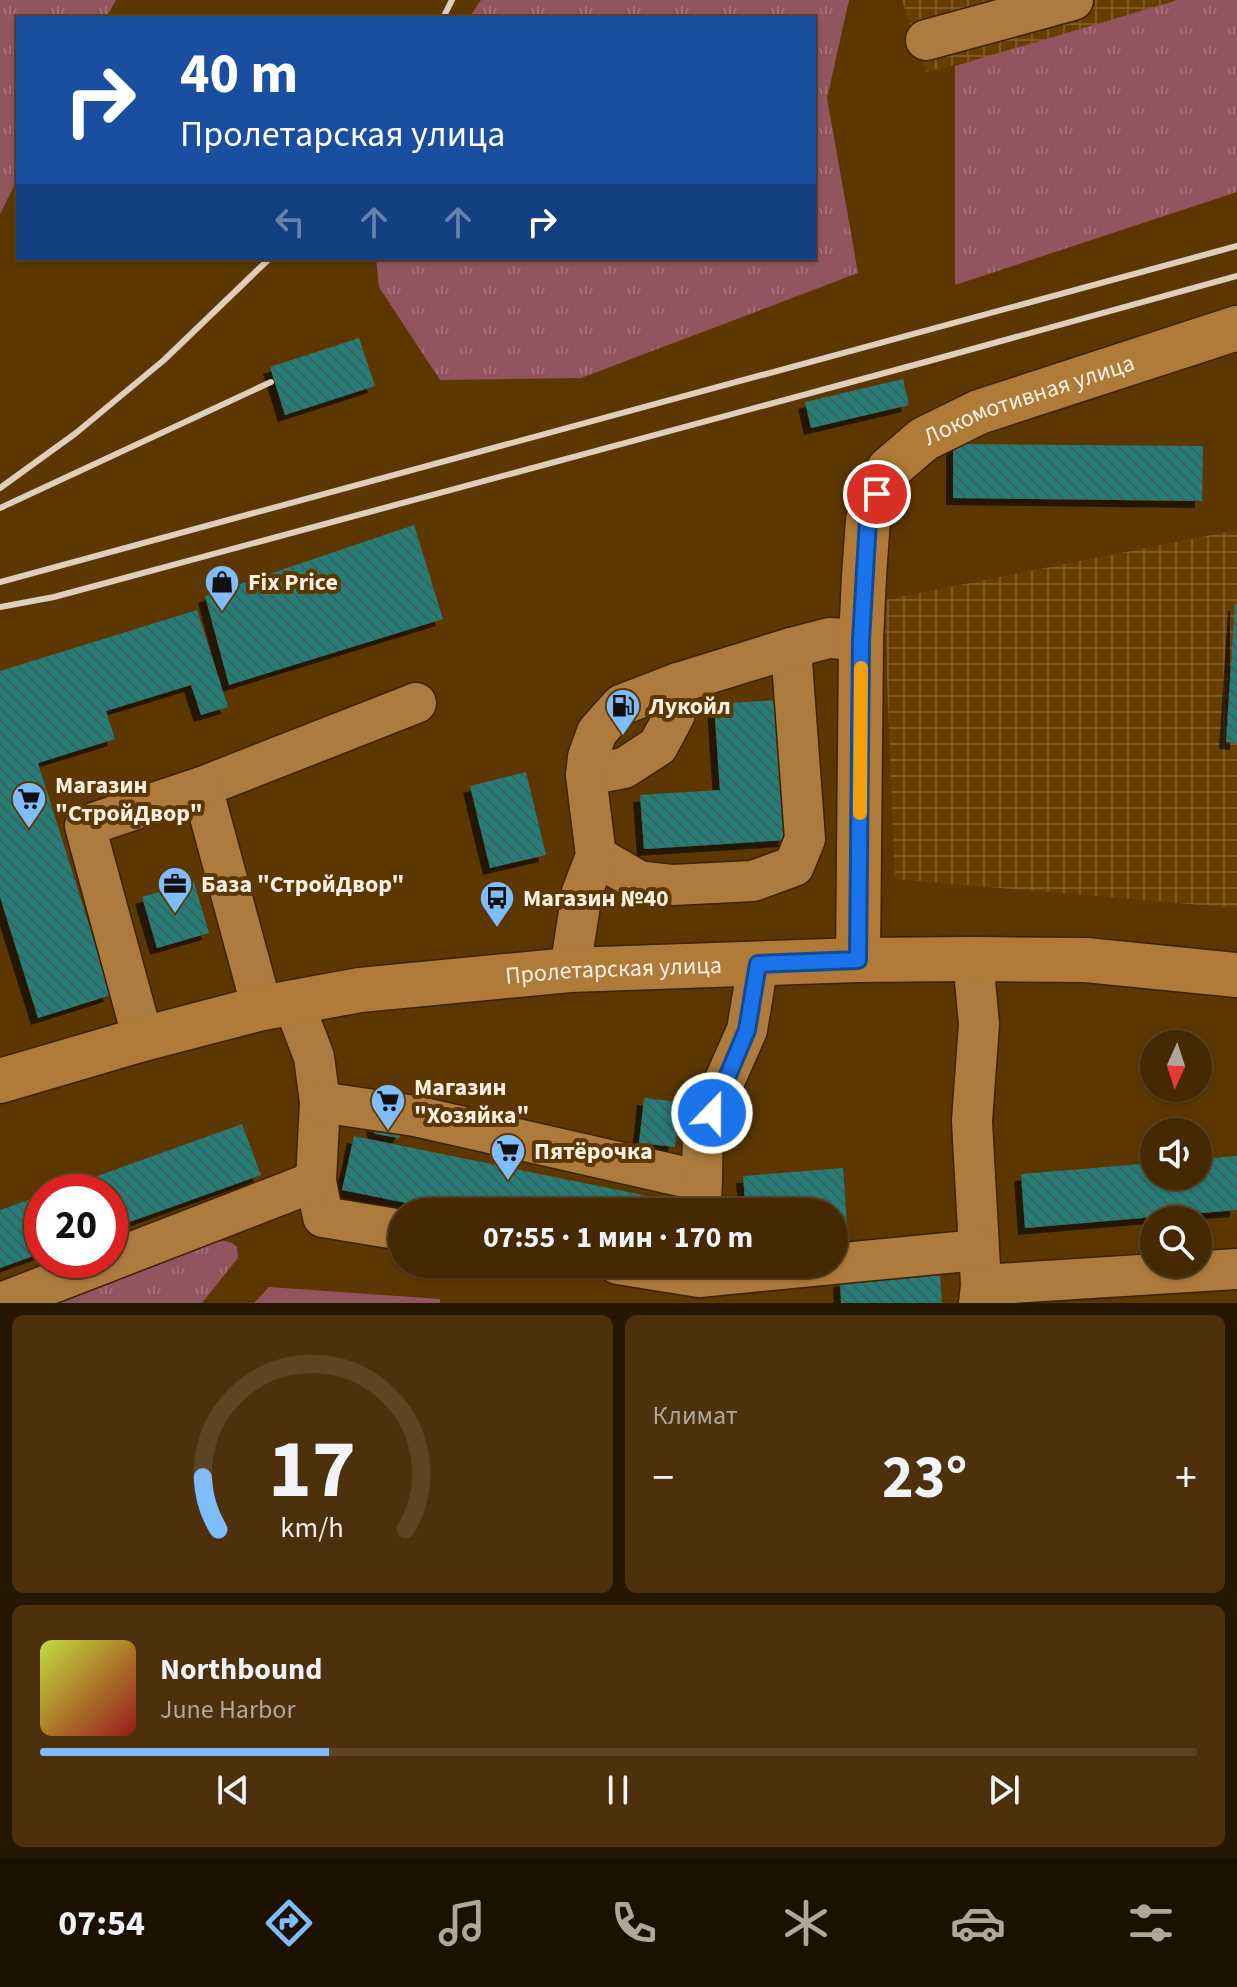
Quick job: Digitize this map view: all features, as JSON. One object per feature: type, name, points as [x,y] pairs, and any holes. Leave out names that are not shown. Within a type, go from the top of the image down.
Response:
[{"type":"main road","name":"Локомотивная улица","points":[[858,960],[861,640],[868,520],[889,469],[924,439],[979,412],[1237,328]]},
{"type":"main road","name":"Пролетарская улица","points":[[0,1081],[143,1039],[278,1005],[388,987],[570,970],[973,959],[1086,960],[1237,975]]},
{"type":"lane","points":[[926,40],[1073,0]]},
{"type":"lane","points":[[570,970],[582,892],[596,856],[586,775],[588,757],[597,732],[621,705],[678,683],[829,638],[861,640]]},
{"type":"lane","points":[[596,856],[639,881],[673,885],[753,881],[794,866],[805,839],[791,648]]},
{"type":"lane","points":[[586,775],[624,768],[658,746],[675,714],[678,683]]},
{"type":"lane","points":[[143,1039],[85,826],[202,787],[416,703]]},
{"type":"lane","points":[[202,787],[278,1005],[314,1057],[320,1102],[316,1181],[323,1217],[388,1228]]},
{"type":"lane","points":[[973,959],[979,1024],[972,1121],[980,1280]]},
{"type":"lane","points":[[320,1102],[415,1116],[702,1197],[703,1136],[747,1030],[758,964]]},
{"type":"lane","points":[[1,1303],[316,1181]]},
{"type":"lane","points":[[848,1275],[980,1280],[1237,1269]]},
{"type":"lane","points":[[707,1278],[731,1303]]},
{"type":"shaded area","points":[[902,0],[1232,0],[926,72]]},
{"type":"shaded area","points":[[1237,530],[1237,908],[895,879],[884,600]]},
{"type":"green space","points":[[0,0],[116,0],[107,16],[16,16],[16,182],[0,214]]},
{"type":"green space","points":[[481,0],[849,0],[827,98],[858,273],[581,378],[440,380],[379,287],[376,260],[816,260],[816,16],[470,16]]},
{"type":"green space","points":[[1178,0],[1237,0],[1237,192],[955,285],[955,66]]},
{"type":"green space","points":[[212,1242],[232,1243],[237,1247],[238,1258],[202,1303],[49,1303],[116,1278],[128,1278],[128,1273]]},
{"type":"green space","points":[[269,1287],[440,1299],[440,1303],[254,1303]]},
{"type":"building","points":[[359,338],[375,386],[285,415],[270,367]]},
{"type":"building","points":[[903,379],[909,405],[811,428],[805,402]]},
{"type":"building","points":[[953,444],[1203,446],[1202,501],[953,498]]},
{"type":"building","points":[[414,525],[443,619],[229,685],[205,596]]},
{"type":"building","points":[[1237,604],[1237,743],[1226,742]]},
{"type":"building","name":"Магазин \"СтройДвор\"","points":[[197,610],[228,707],[201,715],[191,685],[106,711],[115,739],[38,763],[111,995],[38,1018],[0,897],[0,671]]},
{"type":"building","points":[[777,700],[786,840],[644,849],[640,795],[720,790],[714,704]]},
{"type":"building","points":[[526,772],[546,855],[490,868],[470,786]]},
{"type":"building","name":"База \"СтройДвор\"","points":[[194,882],[209,933],[157,948],[142,897]]},
{"type":"building","points":[[644,1098],[680,1102],[675,1147],[639,1143]]},
{"type":"building","points":[[242,1124],[261,1175],[128,1223],[128,1174],[103,1174]]},
{"type":"building","name":"Магазин \"Хозяйка\"","points":[[373,1124],[403,1130],[399,1138],[375,1134]]},
{"type":"building","points":[[354,1136],[657,1198],[388,1199],[342,1190]]},
{"type":"building","points":[[1237,1156],[1237,1210],[1212,1212],[1212,1206],[1140,1206],[1140,1218],[1025,1228],[1021,1174],[1140,1164],[1140,1190],[1212,1190],[1212,1158]]},
{"type":"building","points":[[843,1168],[845,1198],[745,1198],[743,1176]]},
{"type":"building","points":[[24,1201],[24,1259],[0,1268],[0,1210]]},
{"type":"building","points":[[940,1274],[942,1303],[841,1303],[840,1280]]},
{"type":"railway","points":[[444,16],[452,0]]},
{"type":"railway","points":[[0,582],[1237,246]]},
{"type":"railway","points":[[0,488],[76,433],[164,360],[268,260]]},
{"type":"railway","points":[[0,607],[54,597],[1237,276]]},
{"type":"railway","points":[[0,508],[271,382]]},
{"type":"slow traffic","points":[[860,813],[861,668]]},
{"type":"place","name":"Fix Price","points":[[222,613]]},
{"type":"place","name":"Лукойл","points":[[623,737]]},
{"type":"place","name":"Магазин \"СтройДвор\"","points":[[29,830]]},
{"type":"place","name":"База \"СтройДвор\"","points":[[175,915]]},
{"type":"place","name":"Магазин №40","points":[[497,929]]},
{"type":"place","name":"Магазин \"Хозяйка\"","points":[[388,1132]]},
{"type":"place","name":"Пятёрочка","points":[[508,1182]]},
{"type":"route","points":[[712,1113],[747,1030],[758,964],[858,960],[861,640],[868,520],[877,494]]}]
